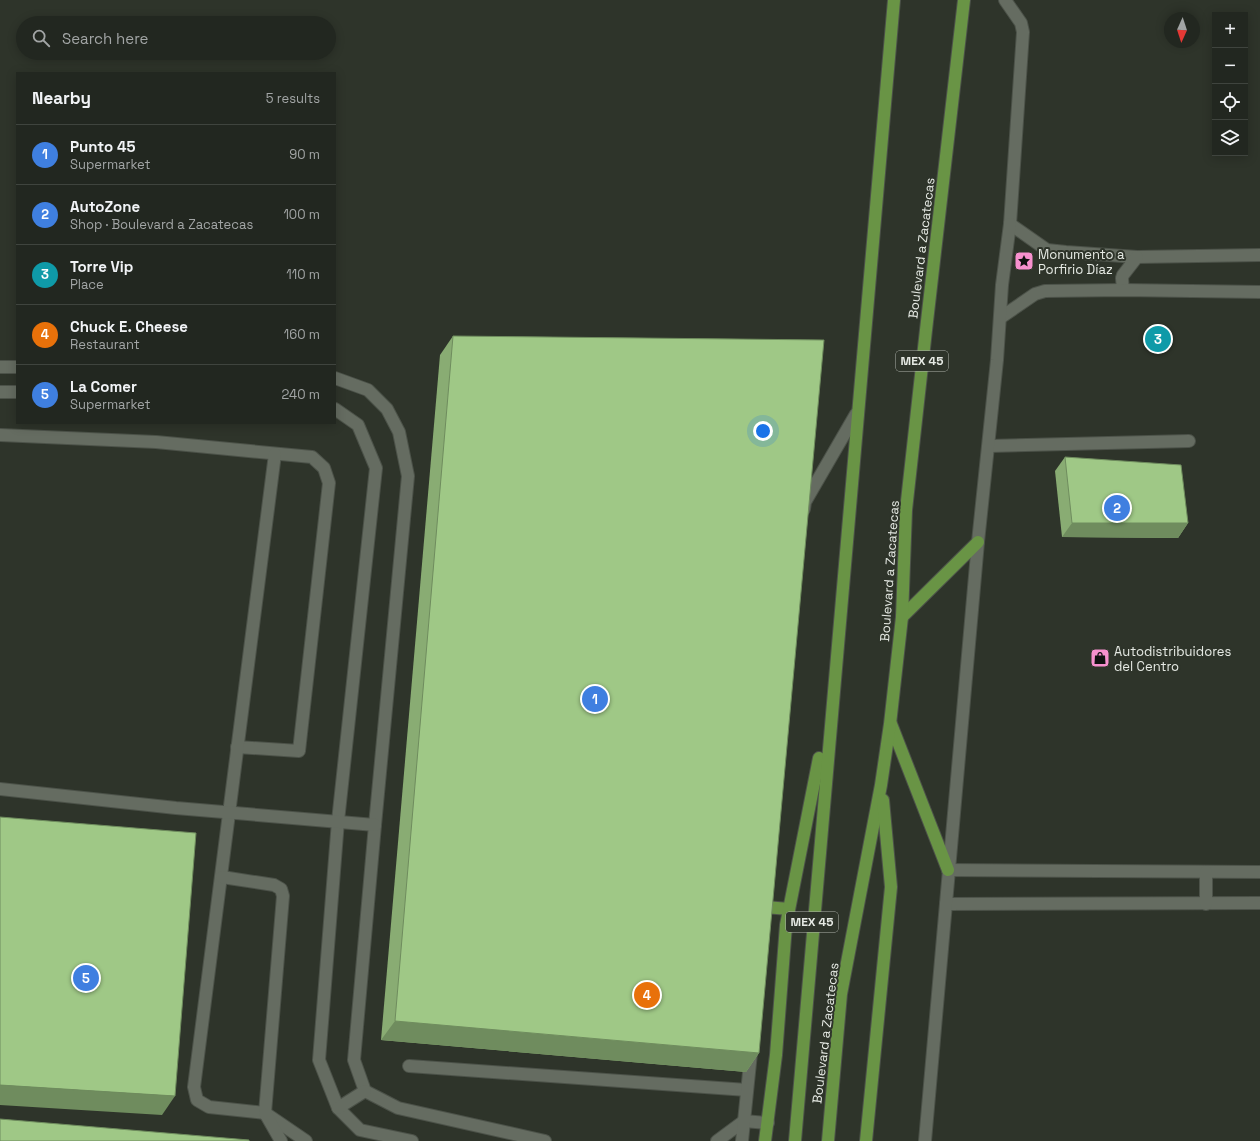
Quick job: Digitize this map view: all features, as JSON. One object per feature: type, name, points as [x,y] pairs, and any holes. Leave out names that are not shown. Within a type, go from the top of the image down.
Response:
[{"type":"main road","name":"Boulevard a Zacatecas","points":[[795,1141],[831,702],[894,0]]},
{"type":"main road","name":"Boulevard a Zacatecas","points":[[828,1141],[841,994],[882,786],[890,724],[902,617],[906,510],[964,0]]},
{"type":"main road","points":[[902,617],[978,542]]},
{"type":"main road","points":[[766,1141],[776,1056],[786,925],[831,702]]},
{"type":"main road","points":[[890,724],[948,870]]},
{"type":"main road","points":[[866,1141],[891,887],[882,786]]},
{"type":"main road","points":[[765,903],[789,909]]},
{"type":"street","points":[[925,1141],[978,542],[989,446],[1002,285],[1010,224],[1023,32],[1021,23],[1005,0]]},
{"type":"street","points":[[1010,224],[1047,250],[1137,257],[1260,255]]},
{"type":"street","points":[[1123,290],[1123,275],[1137,257]]},
{"type":"street","points":[[1000,318],[1035,294],[1045,291],[1123,290],[1260,292]]},
{"type":"street","points":[[0,367],[16,367]]},
{"type":"street","points":[[336,378],[368,390],[387,409],[399,432],[408,476],[354,1060],[365,1091],[398,1108],[545,1141]]},
{"type":"street","points":[[0,392],[16,392]]},
{"type":"street","points":[[336,410],[358,425],[376,468],[338,821],[319,1060],[338,1108],[360,1130],[412,1141]]},
{"type":"street","points":[[802,522],[806,502],[856,414]]},
{"type":"street","points":[[0,435],[156,442],[312,457],[324,468],[329,483],[299,751],[237,747]]},
{"type":"street","points":[[989,446],[1189,441]]},
{"type":"street","points":[[275,454],[194,1087],[197,1100],[209,1107],[265,1113],[306,1141]]},
{"type":"street","points":[[0,789],[229,813],[375,825]]},
{"type":"street","points":[[948,870],[1260,872]]},
{"type":"street","points":[[1206,872],[1206,904]]},
{"type":"street","points":[[222,877],[274,885],[281,889],[283,896],[265,1113],[281,1141]]},
{"type":"street","points":[[763,922],[765,903]]},
{"type":"street","points":[[946,904],[1260,903]]},
{"type":"street","points":[[742,1141],[752,1044]]},
{"type":"street","points":[[409,1066],[747,1090]]},
{"type":"street","points":[[338,1108],[365,1091]]},
{"type":"street","points":[[717,1141],[744,1121],[768,1123]]},
{"type":"building","points":[[453,336],[824,340],[759,1053],[395,1021]]},
{"type":"building","points":[[1065,457],[1181,465],[1188,523],[1072,523]]},
{"type":"building","points":[[0,817],[196,833],[175,1096],[0,1085]]},
{"type":"building","points":[[0,1119],[249,1140],[249,1141],[0,1141]]},
{"type":"place","name":"Monumento a Porfirio Díaz","points":[[1024,261]]},
{"type":"place","name":"Torre Vip","points":[[1158,339]]},
{"type":"place","name":"AutoZone","points":[[1117,508]]},
{"type":"place","name":"Autodistribuidores del Centro","points":[[1100,658]]},
{"type":"place","name":"Punto 45","points":[[595,699]]},
{"type":"place","name":"La Comer","points":[[86,978]]},
{"type":"place","name":"Chuck E. Cheese","points":[[647,995]]}]
